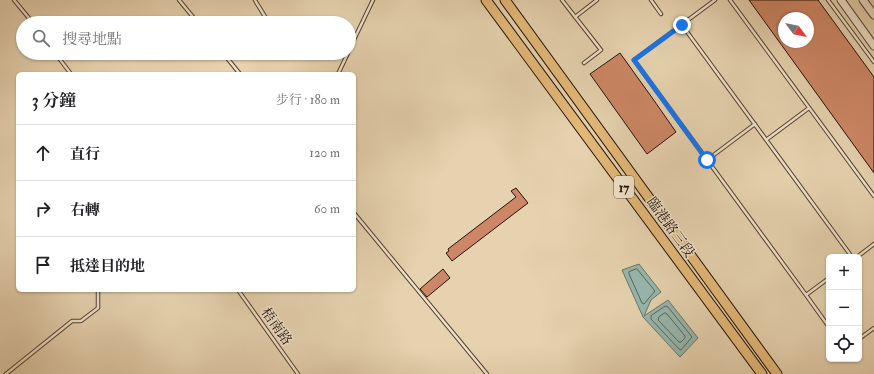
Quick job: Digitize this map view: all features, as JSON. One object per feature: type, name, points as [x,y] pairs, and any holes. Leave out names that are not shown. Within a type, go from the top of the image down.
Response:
[{"type":"main road","name":"臨港路三段","points":[[486,0],[762,374]]},
{"type":"main road","name":"臨港路三段","points":[[505,0],[777,374]]},
{"type":"street","points":[[840,0],[874,46]]},
{"type":"street","points":[[863,0],[874,15]]},
{"type":"lane","points":[[14,0],[27,16]]},
{"type":"lane","points":[[179,0],[192,16]]},
{"type":"lane","points":[[255,0],[265,16]]},
{"type":"lane","points":[[356,35],[373,0]]},
{"type":"lane","points":[[562,0],[601,50],[584,63]]},
{"type":"lane","points":[[575,17],[597,0]]},
{"type":"lane","points":[[651,0],[661,14]]},
{"type":"lane","points":[[715,0],[634,60],[828,326]]},
{"type":"lane","points":[[730,0],[874,196]]},
{"type":"lane","points":[[828,0],[874,62]]},
{"type":"lane","points":[[682,25],[850,254]]},
{"type":"lane","points":[[60,60],[69,72]]},
{"type":"lane","points":[[229,60],[238,72]]},
{"type":"lane","points":[[339,72],[345,60]]},
{"type":"lane","points":[[766,140],[809,108]]},
{"type":"lane","points":[[707,160],[755,124]]},
{"type":"lane","points":[[356,215],[487,374]]},
{"type":"lane","points":[[861,254],[874,244]]},
{"type":"lane","points":[[806,295],[826,280]]},
{"type":"lane","points":[[6,374],[72,321],[81,321],[98,308],[98,292]]},
{"type":"lane","name":"梧南路","points":[[239,292],[298,374]]},
{"type":"lane","points":[[862,338],[874,328]]},
{"type":"water","points":[[639,264],[661,292],[651,300],[644,316],[668,300],[698,338],[680,357],[643,317],[622,270]]},
{"type":"building","points":[[749,0],[818,0],[874,77],[874,173],[784,48],[814,48],[814,12],[778,12],[778,40]]},
{"type":"building","points":[[620,53],[676,132],[647,154],[590,74]]},
{"type":"building","points":[[516,188],[528,203],[452,261],[446,253],[449,251],[448,249],[516,197],[511,191]]},
{"type":"building","points":[[443,269],[450,278],[427,297],[420,289]]},
{"type":"route","points":[[682,25],[634,60],[707,160]]}]
